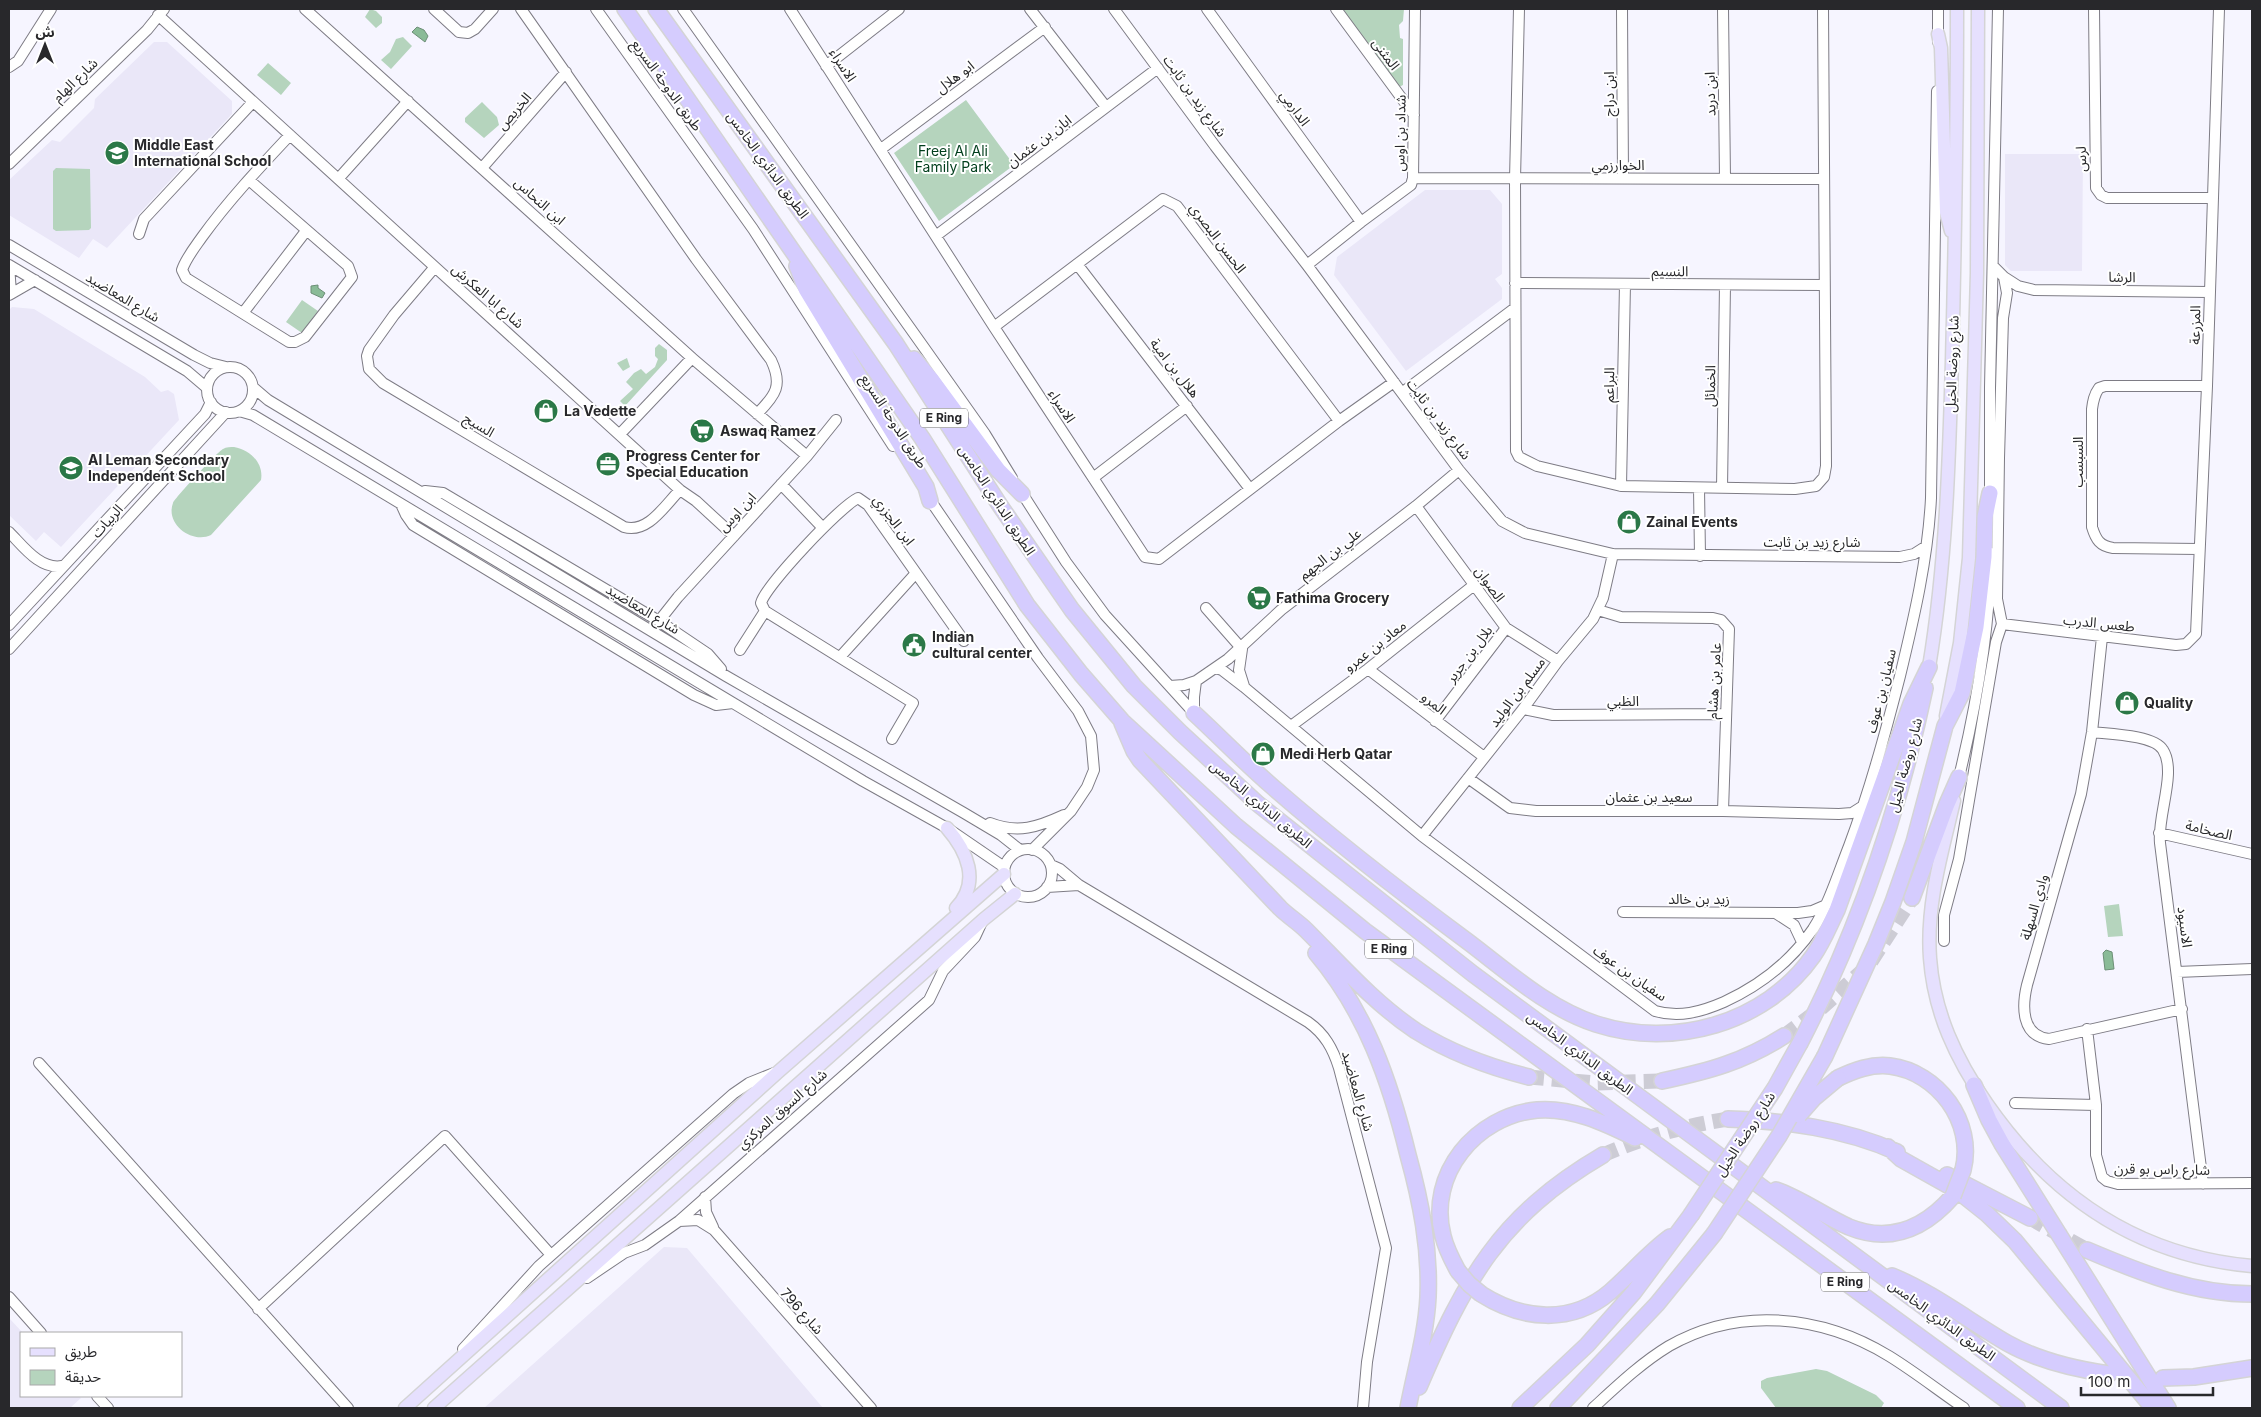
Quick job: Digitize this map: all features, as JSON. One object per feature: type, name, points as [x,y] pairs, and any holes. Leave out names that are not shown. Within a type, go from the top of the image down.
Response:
[{"type":"highway","name":"الطريق الدائري الخامس","points":[[656,9],[896,344],[1001,507],[1072,610],[1134,686],[1180,732],[1258,804],[1426,937],[2061,1408]]},
{"type":"highway","name":"الطريق الدائري الخامس","points":[[625,11],[922,438],[1027,605],[1081,674],[1122,722],[1236,826],[1365,931],[2017,1408]]},
{"type":"highway","points":[[794,252],[798,271],[806,289],[926,487],[930,501]]},
{"type":"highway","points":[[896,344],[922,367],[998,470],[1022,494]]},
{"type":"highway","points":[[1945,726],[1962,693],[1972,650],[1980,594],[1985,517],[1990,492]]},
{"type":"highway","points":[[1194,713],[1272,786],[1360,860],[1535,993],[1570,1014],[1596,1024],[1623,1031],[1664,1033],[1711,1026],[1753,1010],[1784,987],[1822,943],[1837,910],[1911,704],[1929,667]]},
{"type":"highway","name":"شارع روضة الخيل","points":[[1520,1408],[1586,1345],[1634,1292],[1687,1221],[1775,1088],[1800,1043],[1826,992],[1873,871],[1906,768],[1929,667]]},
{"type":"highway","points":[[1122,722],[1134,751],[1140,760],[1285,913],[1304,929],[1378,1002],[1438,1044],[1474,1061],[1529,1077]]},
{"type":"highway","name":"شارع روضة الخيل","points":[[1558,1408],[1657,1304],[1714,1234],[1780,1136],[1825,1056],[1893,902],[1914,842],[1945,726]]},
{"type":"highway","points":[[1912,898],[1959,777]]},
{"type":"highway","points":[[1285,913],[1293,927],[1340,983],[1370,1038],[1400,1122],[1415,1179],[1427,1245],[1428,1297],[1423,1338],[1408,1408]]},
{"type":"highway","points":[[1662,1081],[1732,1064],[1762,1050],[1784,1036]]},
{"type":"highway","points":[[1761,1184],[1794,1196],[1849,1227],[1878,1233],[1892,1233],[1920,1225],[1932,1218],[1953,1196],[1963,1170],[1963,1132],[1953,1108],[1937,1088],[1923,1077],[1907,1070],[1890,1066],[1872,1066],[1855,1070],[1838,1078],[1814,1098],[1780,1136]]},
{"type":"highway","points":[[1974,1084],[1989,1120],[2002,1144],[2168,1408]]},
{"type":"highway","points":[[1672,1156],[1618,1129],[1575,1114],[1538,1110],[1517,1113],[1498,1120],[1481,1130],[1455,1159],[1446,1177],[1441,1196],[1440,1216],[1442,1235],[1458,1271],[1481,1294],[1498,1304],[1526,1313],[1556,1315],[1575,1311],[1593,1303],[1610,1292],[1652,1250],[1687,1221]]},
{"type":"highway","points":[[1728,1119],[1813,1126],[1855,1136],[1888,1147],[1972,1187],[2030,1218]]},
{"type":"highway","points":[[1888,1147],[1901,1159],[1958,1191],[1987,1214],[2015,1241],[2153,1408]]},
{"type":"highway","points":[[1408,1408],[1465,1288],[1501,1237],[1522,1215],[1559,1184],[1604,1155]]},
{"type":"highway","points":[[2087,1250],[2165,1281],[2216,1292],[2252,1294]]},
{"type":"highway","points":[[1871,1268],[1911,1284],[2009,1344],[2043,1360],[2081,1370],[2109,1374]]},
{"type":"highway","points":[[2163,1378],[2194,1377],[2252,1368]]},
{"type":"main road","name":"شارع روضة الخيل","points":[[1929,667],[1941,587],[1945,537],[1955,242],[1957,9]]},
{"type":"main road","name":"شارع روضة الخيل","points":[[1945,726],[1960,643],[1969,558],[1977,273],[1978,9]]},
{"type":"main road","points":[[1938,34],[1941,48],[1945,131],[1946,212],[1955,242]]},
{"type":"main road","points":[[1959,777],[1932,900],[1930,957],[1934,990],[1942,1020],[1953,1048],[1974,1084],[2025,1154],[2060,1187],[2099,1215],[2142,1237],[2186,1254],[2210,1260],[2252,1266]]},
{"type":"main road","points":[[919,946],[963,901],[970,884],[969,866],[964,852],[947,828]]},
{"type":"main road","name":"شارع السوق المركزي","points":[[405,1408],[1004,870]]},
{"type":"main road","name":"شارع السوق المركزي","points":[[434,1408],[568,1287],[984,919],[1015,894]]},
{"type":"street","points":[[9,67],[18,61],[50,9]]},
{"type":"street","name":"ابن النحاس","points":[[305,9],[692,358],[807,456]]},
{"type":"street","points":[[434,9],[459,32],[468,33],[475,29],[493,9]]},
{"type":"street","points":[[521,9],[696,258],[771,360],[776,371],[778,383],[771,400],[757,414]]},
{"type":"street","name":"طريق الدوحة السريع","points":[[596,9],[753,230],[930,501],[1038,658],[1078,711],[1091,736],[1094,770],[1087,787],[1072,811],[1032,850]]},
{"type":"street","points":[[684,9],[980,426],[1022,494],[1084,587],[1129,642],[1194,713]]},
{"type":"street","name":"الاسراء","points":[[790,9],[994,327],[1145,557],[1154,560],[1159,559],[1339,421],[1394,382]]},
{"type":"street","points":[[826,66],[899,9]]},
{"type":"street","points":[[1030,9],[1106,107]]},
{"type":"street","name":"شارع زيد بن ثابت","points":[[1114,9],[1215,146],[1403,392],[1459,470],[1492,511],[1512,528],[1525,534],[1613,554],[1900,557],[1914,554],[1925,547]]},
{"type":"street","name":"الدارمي","points":[[1207,9],[1361,222]]},
{"type":"street","name":"المثنى","points":[[1336,9],[1414,115]]},
{"type":"street","name":"شداد بن اوس","points":[[1307,265],[1411,185],[1413,178],[1415,9]]},
{"type":"street","points":[[1519,9],[1515,179],[1515,444],[1519,457],[1537,466],[1621,486],[1699,488],[1810,488],[1816,486],[1824,477],[1826,466],[1823,9]]},
{"type":"street","name":"ابن دراج","points":[[1622,9],[1623,178]]},
{"type":"street","name":"ابن دريد","points":[[1723,9],[1724,179]]},
{"type":"street","name":"شارع روضة الخيل","points":[[1925,547],[1931,498],[1938,9]]},
{"type":"street","points":[[1959,777],[1975,707],[1986,636],[1991,564],[1990,492],[1998,9]]},
{"type":"street","name":"لرس","points":[[2094,9],[2096,188],[2101,195],[2107,198],[2212,198]]},
{"type":"street","name":"المزرعة","points":[[2192,640],[2197,628],[2219,9]]},
{"type":"street","name":"شارع ابا العكرش","points":[[161,12],[253,102],[339,178],[434,268],[490,315],[680,490],[696,501],[734,536]]},
{"type":"street","name":"شارع الهام","points":[[10,152],[145,24],[161,12]]},
{"type":"street","name":"شارع الهام","points":[[9,164],[147,30],[161,12]]},
{"type":"street","name":"ابو هلال","points":[[881,149],[1044,27]]},
{"type":"street","name":"ابان بن عثمان","points":[[937,236],[1158,68]]},
{"type":"street","name":"الخريص","points":[[482,168],[566,72]]},
{"type":"street","points":[[138,234],[144,219],[253,102]]},
{"type":"street","points":[[339,178],[408,102]]},
{"type":"street","points":[[249,180],[348,266],[352,277],[305,337],[300,340],[289,342],[186,278],[182,270],[216,219],[249,180],[290,136]]},
{"type":"street","name":"الخوارزمي","points":[[1413,178],[1823,179]]},
{"type":"street","name":"الحسن البصري","points":[[994,327],[1163,199],[1173,204],[1211,250],[1339,421]]},
{"type":"street","points":[[243,313],[306,230]]},
{"type":"street","name":"شارع المعاضيد","points":[[9,245],[194,355],[210,363],[226,367]]},
{"type":"street","name":"هلال بن امية","points":[[1077,264],[1250,489]]},
{"type":"street","points":[[9,265],[186,371],[207,388]]},
{"type":"street","points":[[9,265],[10,294],[35,280]]},
{"type":"street","points":[[1944,941],[1944,915],[1959,859],[1996,642],[2002,624],[1997,599],[2001,379],[2007,293],[2004,277],[1993,266]]},
{"type":"street","name":"السيج","points":[[434,268],[394,315],[369,350],[367,362],[372,375],[383,384],[624,527],[635,529],[646,525],[680,490]]},
{"type":"street","name":"الرشا","points":[[2004,277],[2018,286],[2034,290],[2210,292]]},
{"type":"street","name":"النسيم","points":[[1515,283],[1725,286],[1824,285]]},
{"type":"street","name":"البراعم","points":[[1621,486],[1625,284]]},
{"type":"street","name":"الخمائل","points":[[1722,488],[1725,286]]},
{"type":"street","name":"الرشا","points":[[2006,303],[2014,296],[2034,290]]},
{"type":"street","points":[[1403,392],[1515,308]]},
{"type":"street","points":[[620,434],[692,358]]},
{"type":"street","points":[[239,411],[250,402],[254,388],[248,374],[234,367],[226,367],[213,374],[207,388],[210,402],[220,410],[226,412],[239,411],[253,415],[863,781],[947,828],[1004,870]]},
{"type":"street","name":"السبسب","points":[[2199,549],[2113,548],[2103,546],[2095,538],[2092,527],[2092,409],[2096,391],[2105,386],[2207,386]]},
{"type":"street","name":"شارع المعاضيد","points":[[254,388],[268,400],[422,491],[726,676],[1001,835],[1020,850]]},
{"type":"street","name":"الربيات","points":[[9,625],[45,584],[205,414],[210,402]]},
{"type":"street","points":[[1093,478],[1187,406]]},
{"type":"street","name":"الربيات","points":[[9,649],[226,412]]},
{"type":"street","name":"ابن اوس","points":[[659,621],[807,456],[836,420]]},
{"type":"street","name":"علي بن الجهم","points":[[1170,686],[1184,685],[1196,681],[1242,649],[1276,613],[1416,506],[1459,470]]},
{"type":"street","points":[[781,484],[823,528]]},
{"type":"street","points":[[1699,488],[1700,556]]},
{"type":"street","points":[[422,491],[443,492],[659,621],[708,654],[726,676]]},
{"type":"street","name":"ابن الجزري","points":[[740,650],[765,611],[761,603],[768,590],[823,528],[847,504],[858,498],[863,501],[964,641]]},
{"type":"street","points":[[401,504],[413,524],[701,699],[716,705],[733,702]]},
{"type":"street","name":"الصوان","points":[[1416,506],[1506,628],[1558,661]]},
{"type":"street","points":[[9,532],[40,562],[47,566],[62,566]]},
{"type":"street","name":"سفيان بن عوف","points":[[1216,668],[1222,670],[1244,687],[1422,836],[1646,1005],[1664,1014],[1695,1013],[1728,1000],[1766,978],[1791,956],[1816,924],[1826,905],[1877,766],[1916,608],[1925,547]]},
{"type":"street","name":"مسلم بن الوليد","points":[[1422,836],[1523,709],[1598,610],[1613,554]]},
{"type":"street","points":[[1900,557],[1913,563],[1921,575]]},
{"type":"street","points":[[40,562],[44,570],[45,584]]},
{"type":"street","points":[[840,657],[916,573]]},
{"type":"street","name":"معاذ بن عمرو","points":[[1291,726],[1368,669],[1474,585]]},
{"type":"street","points":[[525,592],[544,590]]},
{"type":"street","points":[[1206,608],[1242,649],[1239,670],[1244,687]]},
{"type":"street","name":"عامر بن هشام","points":[[1598,610],[1620,617],[1713,618],[1721,620],[1726,624],[1730,636],[1725,714],[1723,811]]},
{"type":"street","points":[[765,611],[798,634],[840,657],[913,703],[892,739]]},
{"type":"street","name":"طعس الدرب","points":[[2002,624],[2176,645],[2186,644],[2192,640]]},
{"type":"street","name":"بلال بن جرير","points":[[1435,721],[1506,628]]},
{"type":"street","name":"وادي السهلة","points":[[2102,637],[2092,732],[2072,831],[2061,861],[2024,997],[2026,1020],[2029,1029],[2035,1035],[2049,1039],[2182,1009]]},
{"type":"street","name":"المرو","points":[[1368,669],[1484,757]]},
{"type":"street","points":[[1194,713],[1196,681]]},
{"type":"street","name":"الظبي","points":[[1523,709],[1553,715],[1725,714]]},
{"type":"street","name":"الاسيود","points":[[2092,732],[2147,740],[2162,747],[2169,767],[2159,833],[2203,1184]]},
{"type":"street","name":"سعيد بن عثمان","points":[[1468,778],[1510,808],[1522,810],[1723,811],[1839,814],[1852,813],[1863,806]]},
{"type":"street","points":[[964,813],[1002,828],[1022,830],[1042,826],[1072,811]]},
{"type":"street","points":[[1839,814],[1848,823],[1853,834]]},
{"type":"street","name":"الصخامة","points":[[2159,833],[2252,854]]},
{"type":"street","points":[[1048,888],[1052,873],[1050,865],[1040,852],[1020,850],[1010,856],[1004,870],[1007,885],[1015,894],[1021,897],[1036,896],[1048,888],[1079,884]]},
{"type":"street","name":"شارع المعاضيد","points":[[1050,865],[1060,869],[1079,884],[1308,1022],[1322,1033],[1332,1048],[1339,1068],[1386,1248],[1367,1362],[1363,1408]]},
{"type":"street","name":"زيد بن خالد","points":[[1623,912],[1805,913],[1812,912],[1826,905]]},
{"type":"street","points":[[1774,913],[1794,924],[1802,942]]},
{"type":"street","name":"شارع السوق المركزي","points":[[568,1287],[584,1280],[624,1254],[645,1245],[679,1222],[929,1000],[943,971],[975,937],[984,919]]},
{"type":"street","points":[[2177,972],[2252,969]]},
{"type":"street","name":"شارع راس بو قرن","points":[[2088,1029],[2096,1105],[2096,1155],[2102,1177],[2106,1181],[2118,1184],[2252,1183]]},
{"type":"street","points":[[39,1063],[348,1408]]},
{"type":"street","name":"شارع السوق المركزي","points":[[446,1372],[474,1338],[551,1255],[733,1094],[758,1079],[778,1072]]},
{"type":"street","points":[[2015,1103],[2096,1105]]},
{"type":"street","points":[[258,1309],[445,1136],[551,1255]]},
{"type":"street","name":"شارع 796","points":[[705,1197],[707,1214],[714,1230]]},
{"type":"street","name":"شارع 796","points":[[679,1222],[701,1221],[714,1230],[871,1408]]},
{"type":"street","points":[[9,1297],[40,1332]]},
{"type":"street","points":[[1593,1408],[1635,1370],[1670,1346],[1702,1331],[1734,1322],[1774,1320],[1804,1322],[1846,1335],[1888,1355],[1964,1408]]},
{"type":"street","points":[[98,1397],[108,1408]]},
{"type":"shaded area","points":[[417,27],[424,30],[428,36],[425,42],[412,32]]},
{"type":"shaded area","name":"Middle East International School","points":[[154,42],[167,42],[232,101],[232,114],[107,248],[93,239],[79,258],[9,215],[9,180],[52,140],[60,142],[94,108],[95,99]]},
{"type":"shaded area","points":[[2005,154],[2083,154],[2082,271],[2011,271],[2005,265]]},
{"type":"shaded area","points":[[1425,190],[1490,190],[1502,204],[1502,274],[1495,279],[1502,288],[1502,299],[1406,371],[1334,275],[1337,257]]},
{"type":"shaded area","points":[[318,285],[318,288],[325,293],[322,298],[311,293],[311,286]]},
{"type":"shaded area","name":"Al Leman Secondary Independent School","points":[[12,307],[34,309],[145,377],[161,392],[168,390],[174,394],[179,420],[61,547],[44,532],[36,541],[9,515],[9,310]]},
{"type":"shaded area","points":[[2106,950],[2112,952],[2114,969],[2105,970],[2103,953]]},
{"type":"shaded area","points":[[664,1247],[687,1248],[823,1408],[484,1408]]},
{"type":"shaded area","points":[[9,1318],[22,1332],[20,1332],[20,1397],[81,1398],[70,1408],[9,1408]]},
{"type":"green space","points":[[370,9],[376,11],[382,17],[382,23],[376,28],[365,17]]},
{"type":"green space","points":[[1337,9],[1404,9],[1403,21],[1399,25],[1400,38],[1403,39],[1403,85],[1397,88]]},
{"type":"green space","points":[[403,37],[412,46],[391,69],[381,60],[390,52],[396,39]]},
{"type":"green space","points":[[268,63],[291,83],[281,95],[257,75]]},
{"type":"green space","name":"Freej Al Ali Family Park","points":[[966,100],[1014,165],[939,221],[894,153]]},
{"type":"green space","points":[[482,102],[497,117],[499,125],[484,138],[465,122],[465,118]]},
{"type":"green space","points":[[56,168],[90,169],[91,228],[89,230],[56,231],[53,229],[53,171]]},
{"type":"green space","points":[[302,300],[318,311],[302,333],[286,322]]},
{"type":"green space","points":[[659,344],[667,350],[667,360],[625,406],[620,401],[633,389],[626,382],[634,373],[641,369],[646,374],[655,367],[658,359],[655,356],[655,348]]},
{"type":"green space","points":[[627,358],[630,367],[623,371],[617,363]]},
{"type":"green space","points":[[234,447],[245,451],[255,458],[260,468],[261,480],[211,535],[196,537],[189,534],[176,525],[172,511],[173,503],[188,484],[219,452],[226,448]]},
{"type":"green space","points":[[2119,904],[2123,936],[2108,937],[2104,906]]},
{"type":"green space","points":[[1816,1369],[1827,1371],[1876,1395],[1884,1403],[1881,1408],[1776,1408],[1761,1388],[1761,1381],[1767,1378]]},
{"type":"tunnel","points":[[1784,1036],[1820,1009],[1868,966],[1912,898]]},
{"type":"tunnel","points":[[1529,1077],[1595,1083],[1662,1081]]},
{"type":"tunnel","points":[[1603,1155],[1664,1133],[1728,1119]]},
{"type":"tunnel","points":[[2030,1218],[2087,1250]]},
{"type":"place","name":"Middle East International School","points":[[117,153]]},
{"type":"place","name":"La Vedette","points":[[546,411]]},
{"type":"place","name":"Aswaq Ramez","points":[[702,431]]},
{"type":"place","name":"Progress Center for Special Education","points":[[608,464]]},
{"type":"place","name":"Al Leman Secondary Independent School","points":[[71,468]]},
{"type":"place","name":"Zainal Events","points":[[1629,522]]},
{"type":"place","name":"Fathima Grocery","points":[[1259,598]]},
{"type":"place","name":"Indian cultural center","points":[[914,645]]},
{"type":"place","name":"Quality","points":[[2127,703]]},
{"type":"place","name":"Medi Herb Qatar","points":[[1263,754]]}]
